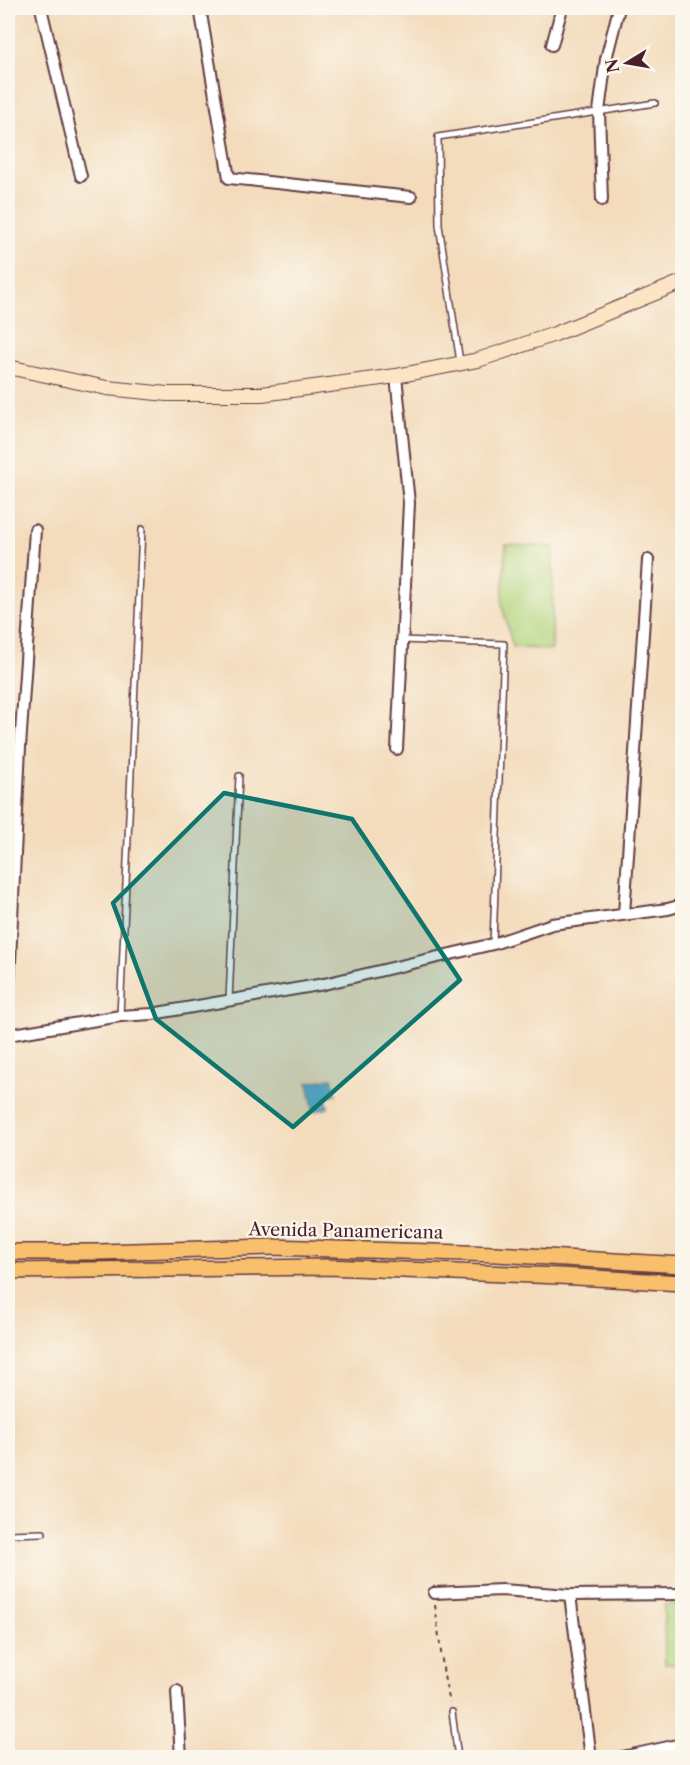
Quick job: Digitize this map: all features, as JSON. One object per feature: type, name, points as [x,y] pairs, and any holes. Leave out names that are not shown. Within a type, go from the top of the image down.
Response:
[{"type":"main road","points":[[8,367],[106,388],[166,393],[262,394],[396,376],[478,360],[555,334],[682,282]]},
{"type":"main road","name":"Avenida Panamericana","points":[[8,1252],[271,1247],[496,1254],[682,1265]]},
{"type":"main road","points":[[184,1250],[184,1269]]},
{"type":"main road","points":[[98,1269],[99,1252]]},
{"type":"main road","points":[[495,1274],[496,1254]]},
{"type":"main road","name":"Avenida Panamericana","points":[[8,1271],[326,1267],[682,1283]]},
{"type":"street","points":[[41,8],[81,176]]},
{"type":"street","points":[[200,8],[229,178],[411,197]]},
{"type":"street","points":[[552,45],[562,8]]},
{"type":"street","points":[[602,200],[599,111],[606,59],[619,8]]},
{"type":"street","points":[[396,376],[409,503],[397,749]]},
{"type":"street","points":[[8,1004],[20,747],[35,530]]},
{"type":"street","points":[[624,914],[648,560]]},
{"type":"street","points":[[8,1035],[120,1016],[152,1014],[324,984],[493,944],[552,924],[668,909],[682,905]]},
{"type":"street","points":[[434,1593],[502,1590],[570,1595],[682,1594]]},
{"type":"street","points":[[570,1595],[591,1758]]},
{"type":"street","points":[[177,1691],[180,1758]]},
{"type":"street","points":[[618,1758],[682,1744]]},
{"type":"lane","points":[[460,363],[439,225],[438,137],[655,103]]},
{"type":"lane","points":[[120,1016],[142,529]]},
{"type":"lane","points":[[402,640],[504,644],[493,944]]},
{"type":"lane","points":[[229,1000],[239,776]]},
{"type":"lane","points":[[8,1534],[43,1533]]},
{"type":"lane","points":[[452,1712],[458,1758]]},
{"type":"path","points":[[434,1593],[444,1676],[452,1712]]},
{"type":"highlighted area","points":[[224,793],[352,819],[460,980],[293,1127],[156,1019],[113,903]]},
{"type":"green space","points":[[506,545],[553,547],[552,650],[513,647],[502,605]]},
{"type":"green space","points":[[664,1605],[682,1605],[682,1664],[665,1664]]},
{"type":"water","points":[[332,1078],[336,1094],[326,1096],[328,1108],[314,1111],[308,1083]]}]
